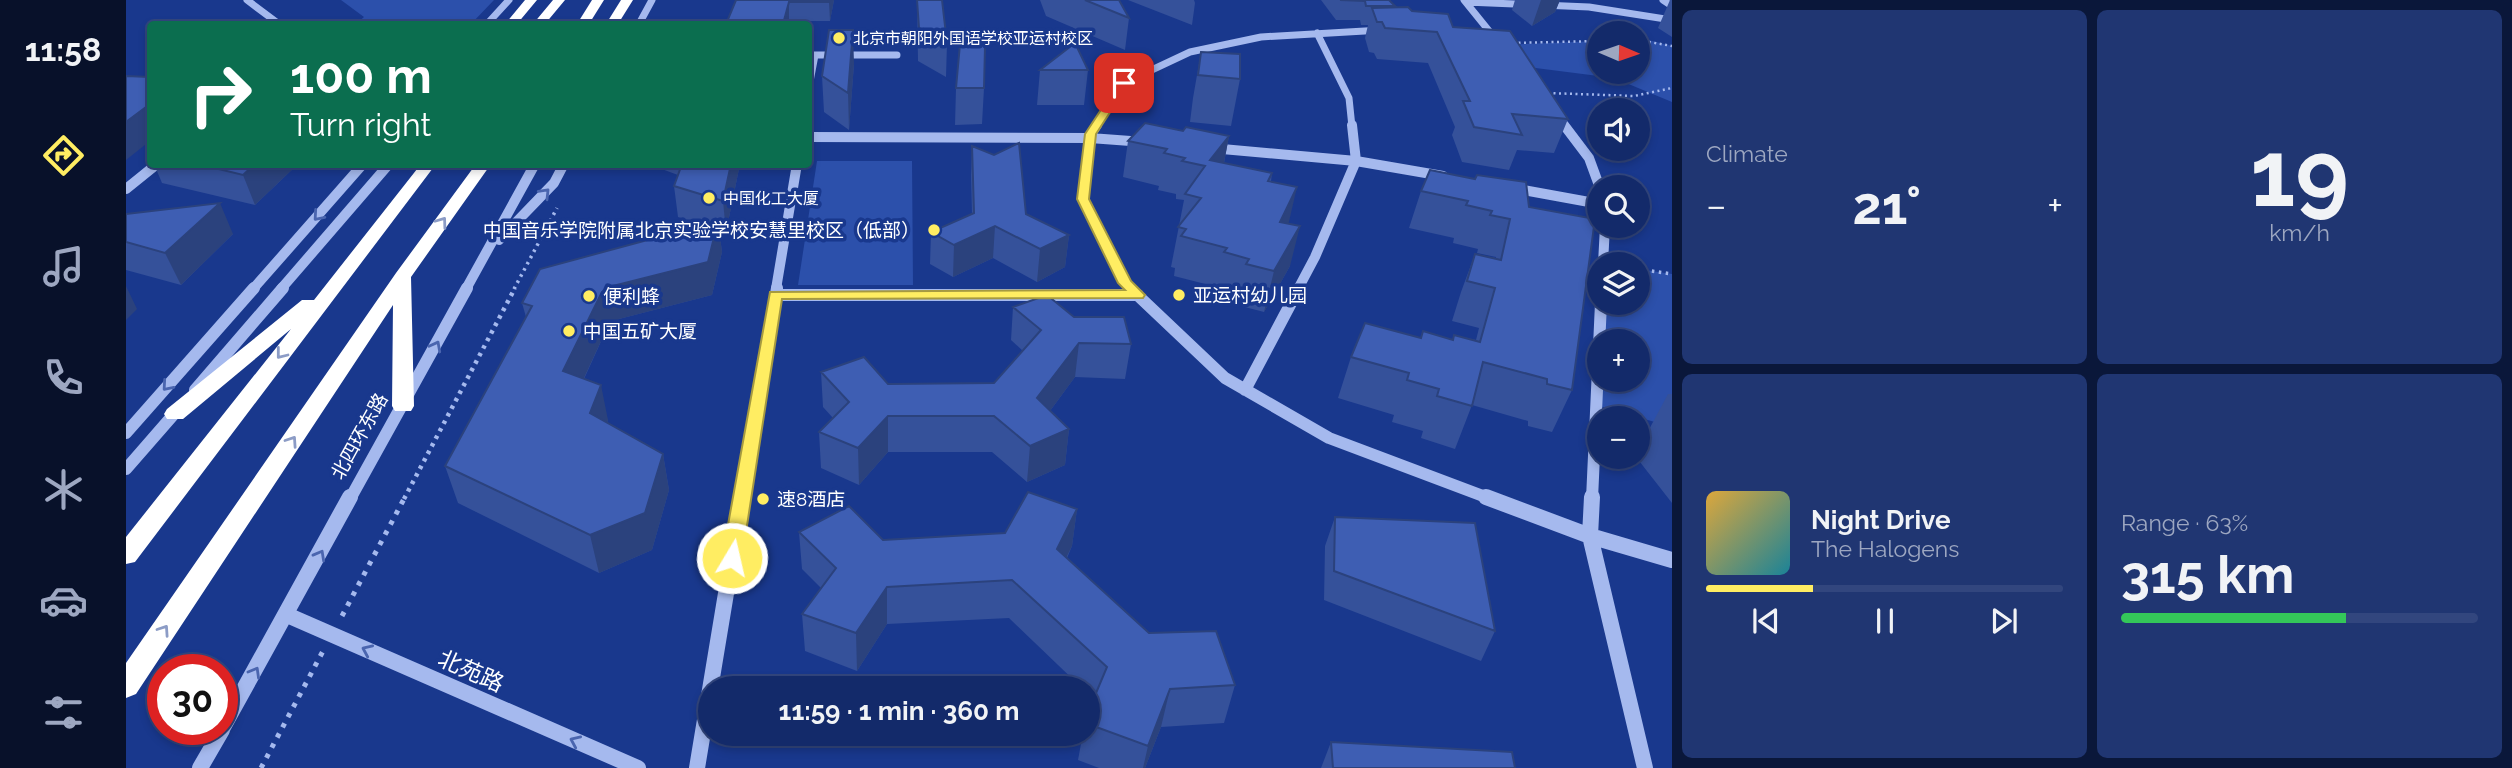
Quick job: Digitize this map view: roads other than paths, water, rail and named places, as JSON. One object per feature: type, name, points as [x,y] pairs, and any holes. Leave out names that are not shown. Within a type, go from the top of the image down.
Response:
[{"type":"highway","points":[[542,21],[559,0]]},
{"type":"highway","points":[[585,21],[598,0]]},
{"type":"highway","points":[[614,21],[627,0]]},
{"type":"highway","points":[[514,21],[529,1]]},
{"type":"highway","points":[[126,555],[426,168]]},
{"type":"highway","points":[[126,686],[402,277],[481,168]]},
{"type":"highway","points":[[402,277],[403,406]]},
{"type":"highway","points":[[175,414],[338,281]]},
{"type":"street","points":[[247,0],[275,21]]},
{"type":"street","points":[[490,21],[509,0]]},
{"type":"street","points":[[641,21],[652,0]]},
{"type":"street","points":[[1663,0],[1672,6]]},
{"type":"street","points":[[1465,1],[1589,7],[1672,20]]},
{"type":"street","points":[[1465,1],[1507,52]]},
{"type":"street","points":[[1475,29],[1488,30]]},
{"type":"street","points":[[1388,30],[1262,37],[1190,52],[1124,83],[1090,138],[1083,199],[1125,283],[1225,378],[1329,438],[1590,536],[1672,560]]},
{"type":"street","points":[[1245,390],[1315,257],[1356,161],[1349,98],[1317,33]]},
{"type":"street","points":[[812,55],[897,55]]},
{"type":"street","points":[[1539,92],[1588,158],[1595,175]]},
{"type":"street","points":[[812,137],[1090,138],[1157,144]]},
{"type":"street","points":[[1197,147],[1356,161],[1451,177]]},
{"type":"street","points":[[126,189],[152,168]]},
{"type":"street","points":[[126,433],[359,168]]},
{"type":"street","points":[[126,470],[386,168]]},
{"type":"street","name":"北四环东路","points":[[238,701],[533,168]]},
{"type":"street","points":[[486,253],[554,183],[562,168]]},
{"type":"street","points":[[697,768],[796,168]]},
{"type":"street","points":[[1505,187],[1587,202]]},
{"type":"street","points":[[775,295],[1138,295]]},
{"type":"street","points":[[1600,315],[1590,536],[1645,768]]},
{"type":"street","name":"北苑路","points":[[287,615],[638,768]]},
{"type":"street","name":"北四环东路","points":[[200,768],[213,745]]},
{"type":"place","name":"北京市朝阳外国语学校亚运村校区","points":[[839,38]]},
{"type":"place","name":"中国化工大厦","points":[[709,198]]},
{"type":"place","name":"中国音乐学院附属北京实验学校安慧里校区（低部）","points":[[934,230]]},
{"type":"place","name":"亚运村幼儿园","points":[[1179,295]]},
{"type":"place","name":"便利蜂","points":[[589,296]]},
{"type":"place","name":"中国五矿大厦","points":[[569,331]]},
{"type":"place","name":"速8酒店","points":[[763,499]]}]
